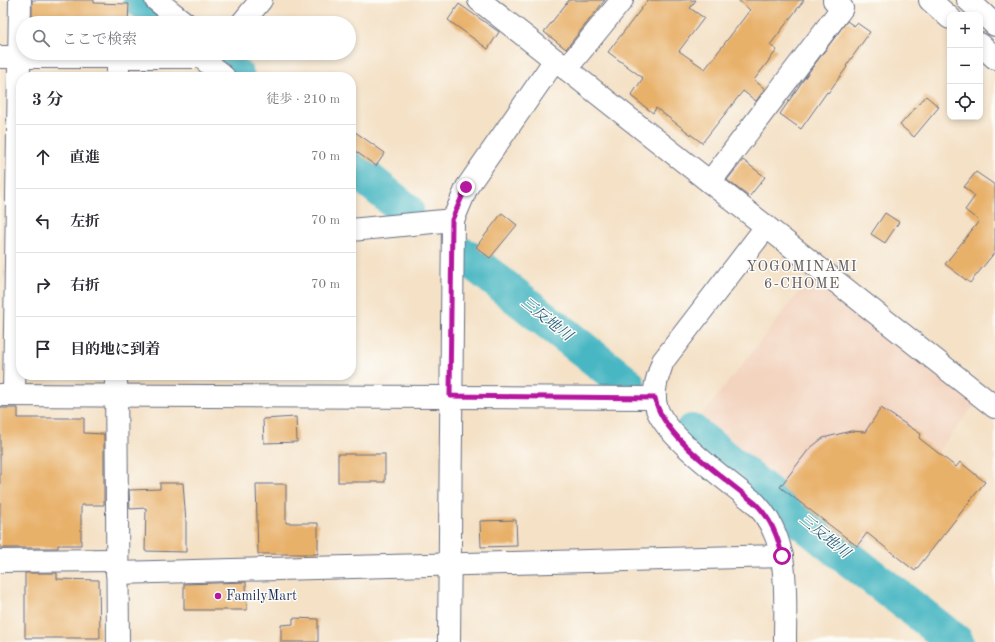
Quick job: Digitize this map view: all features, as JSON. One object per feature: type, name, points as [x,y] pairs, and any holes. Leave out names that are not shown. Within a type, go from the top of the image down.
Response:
[{"type":"street","points":[[17,16],[20,0]]},
{"type":"street","points":[[156,0],[176,16]]},
{"type":"street","points":[[248,16],[261,0]]},
{"type":"street","points":[[479,0],[995,407]]},
{"type":"street","points":[[449,642],[452,220],[466,187],[560,65],[622,0]]},
{"type":"street","points":[[710,182],[842,8],[834,0]]},
{"type":"street","points":[[930,0],[947,15]]},
{"type":"street","points":[[968,0],[995,25]]},
{"type":"street","points":[[16,21],[9,57],[16,190]]},
{"type":"street","points":[[983,47],[995,58]]},
{"type":"street","points":[[42,60],[118,67],[169,60]]},
{"type":"street","points":[[210,60],[220,72]]},
{"type":"street","points":[[356,230],[452,220]]},
{"type":"street","points":[[766,227],[663,361],[656,382],[655,398],[657,409],[673,433],[756,504],[767,516],[775,533],[782,556],[785,584],[785,642]]},
{"type":"street","points":[[16,258],[7,395],[116,385],[450,396],[655,398]]},
{"type":"street","points":[[116,385],[118,642]]},
{"type":"street","points":[[0,561],[117,567],[449,563],[782,556]]},
{"type":"shaded area","points":[[814,273],[978,401],[859,552],[695,424]]},
{"type":"building","points":[[32,0],[94,0],[94,3],[129,4],[128,16],[32,16]]},
{"type":"building","points":[[569,0],[605,0],[566,49],[544,32]]},
{"type":"building","points":[[648,0],[696,0],[690,8],[704,18],[679,51],[705,69],[750,10],[738,0],[804,0],[770,45],[777,50],[754,80],[765,89],[756,101],[743,91],[702,143],[656,108],[653,113],[631,96],[643,78],[608,52]]},
{"type":"building","points":[[459,4],[499,32],[488,49],[448,20]]},
{"type":"building","points":[[847,21],[854,26],[857,23],[870,32],[846,66],[847,67],[801,129],[780,114]]},
{"type":"building","points":[[926,96],[939,107],[914,137],[900,125]]},
{"type":"building","points":[[356,133],[385,153],[376,166],[356,152]]},
{"type":"building","points":[[743,160],[765,177],[749,197],[727,180]]},
{"type":"building","points":[[976,172],[995,185],[995,252],[970,283],[945,264],[979,221],[965,210],[975,196],[964,187]]},
{"type":"building","points":[[502,213],[517,225],[490,258],[476,247]]},
{"type":"building","points":[[885,213],[899,222],[885,243],[871,234]]},
{"type":"building","points":[[0,408],[18,408],[18,418],[84,418],[84,433],[104,434],[104,505],[81,505],[81,545],[58,545],[58,548],[0,548]]},
{"type":"building","points":[[881,408],[921,434],[919,438],[956,467],[960,462],[985,482],[915,571],[867,533],[857,546],[780,487],[809,449],[823,438],[851,431],[865,432]]},
{"type":"building","points":[[296,417],[297,442],[264,443],[263,419]]},
{"type":"building","points":[[338,454],[385,454],[385,482],[338,482]]},
{"type":"building","points":[[160,483],[183,483],[186,522],[186,552],[145,551],[146,508],[130,509],[129,490],[160,489]]},
{"type":"building","points":[[256,484],[286,484],[286,523],[318,523],[318,554],[258,554]]},
{"type":"building","points":[[516,520],[517,546],[481,547],[480,521]]},
{"type":"building","points":[[25,573],[57,573],[57,579],[99,580],[100,638],[25,638]]},
{"type":"building","points":[[246,582],[247,610],[184,610],[184,584]]},
{"type":"building","points":[[293,618],[318,619],[318,642],[281,642],[281,625],[293,624]]},
{"type":"waterway","name":"三反地川","points":[[141,0],[161,16]]},
{"type":"waterway","name":"三反地川","points":[[228,69],[231,72]]},
{"type":"waterway","name":"三反地川","points":[[356,170],[406,210]]},
{"type":"waterway","name":"三反地川","points":[[465,256],[627,384]]},
{"type":"waterway","name":"三反地川","points":[[692,432],[824,539],[956,642]]},
{"type":"place","name":"FamilyMart","points":[[218,596]]},
{"type":"district","name":"YOGOMINAMI 6-CHOME","points":[[802,276]]},
{"type":"route","points":[[466,187],[452,220],[450,396],[655,398],[657,409],[673,433],[684,444],[756,504],[767,516],[775,533],[782,556]]}]
